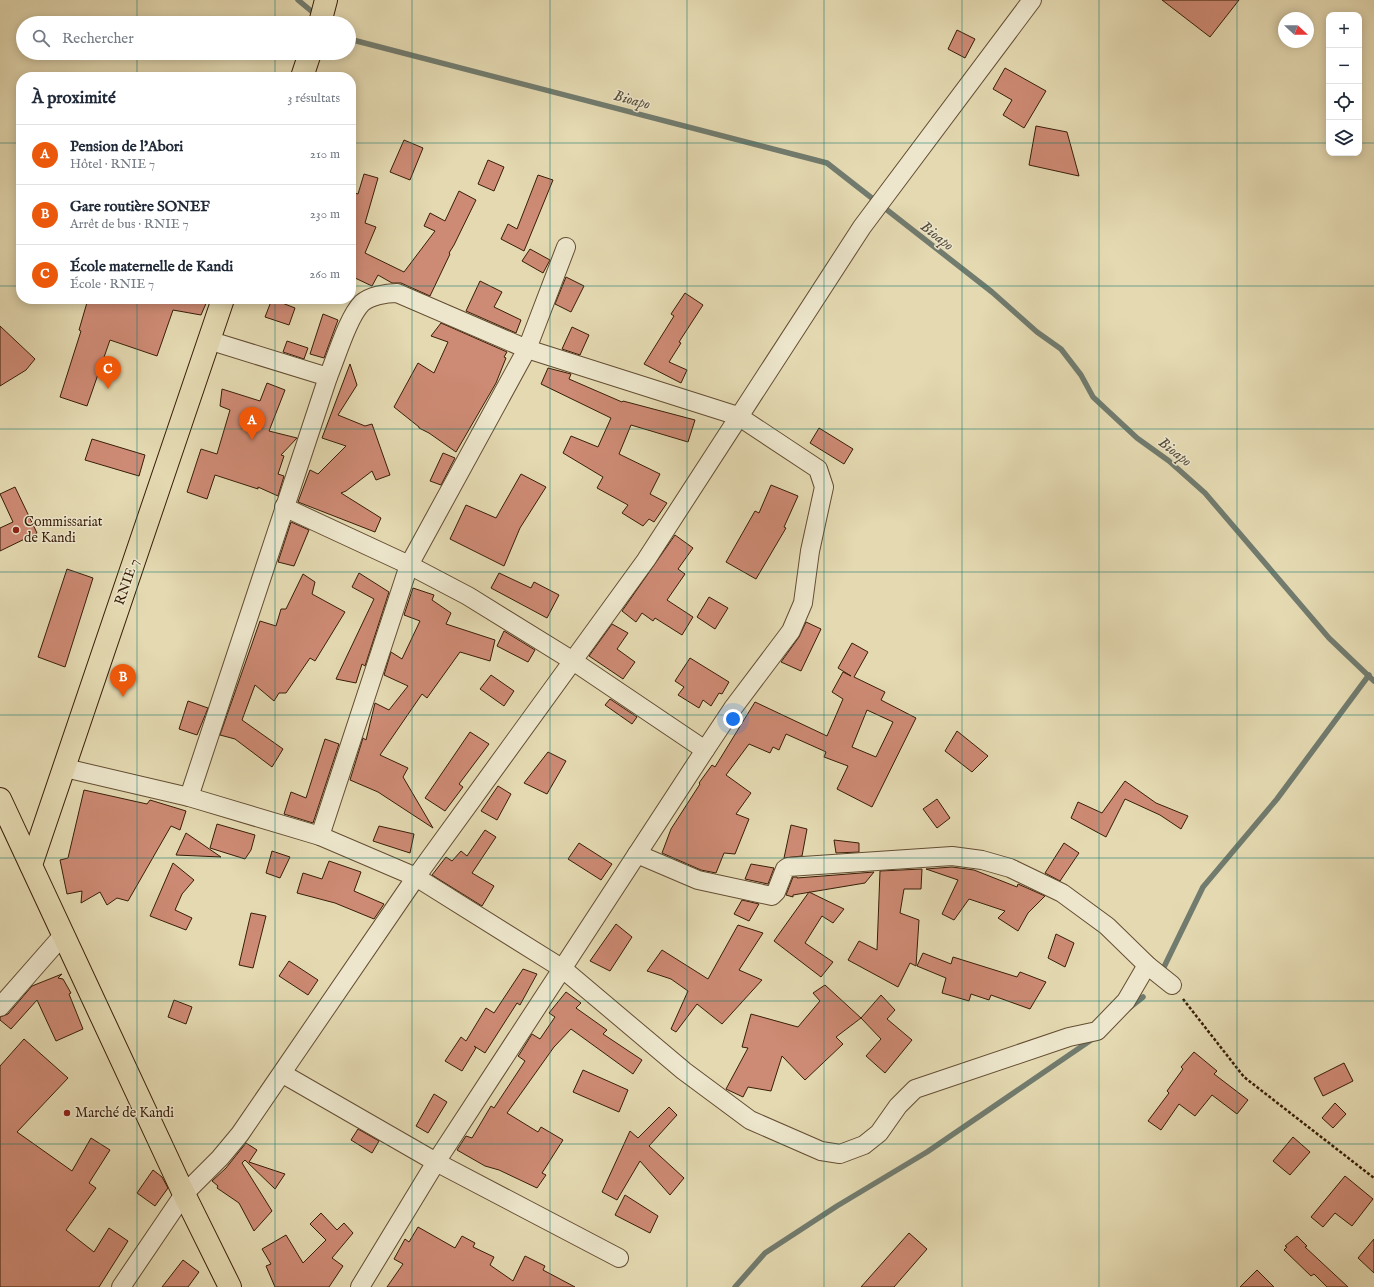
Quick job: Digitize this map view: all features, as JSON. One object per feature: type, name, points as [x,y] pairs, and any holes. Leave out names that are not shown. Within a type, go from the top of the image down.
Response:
[{"type":"main road","points":[[322,16],[326,0]]},
{"type":"main road","points":[[304,72],[308,60]]},
{"type":"main road","name":"RNIE 7","points":[[31,865],[221,304]]},
{"type":"main road","points":[[0,799],[184,1194],[230,1287]]},
{"type":"street","points":[[121,1287],[184,1194],[220,1158],[240,1134],[416,877],[646,560],[862,227],[1032,0]]},
{"type":"street","points":[[320,836],[409,565],[527,349],[566,247]]},
{"type":"street","points":[[189,797],[328,377],[350,323],[362,303],[387,293],[397,293],[527,349],[738,416],[818,469],[824,487],[810,551],[803,603],[790,631],[733,708],[705,750],[436,1162],[360,1287]]},
{"type":"street","points":[[208,340],[328,377]]},
{"type":"street","points":[[284,507],[409,565],[468,596],[573,661],[705,750]]},
{"type":"street","points":[[65,768],[189,797],[320,836],[416,877],[563,969],[684,1071],[750,1120],[821,1150],[840,1154],[864,1145],[879,1133],[898,1106],[915,1089],[1062,1039],[1097,1030],[1126,1002],[1147,965]]},
{"type":"street","points":[[638,854],[698,880],[772,896],[776,892],[785,869],[788,867],[952,856],[982,860],[1024,874],[1062,893],[1107,926],[1147,965],[1172,985]]},
{"type":"street","points":[[0,1008],[64,934]]},
{"type":"street","points":[[282,1074],[436,1162],[619,1258]]},
{"type":"path","points":[[1172,985],[1244,1077],[1374,1178]]},
{"type":"building","points":[[1162,0],[1239,0],[1210,37]]},
{"type":"building","points":[[957,30],[975,39],[965,58],[948,49]]},
{"type":"building","points":[[1005,68],[1046,91],[1024,128],[1003,115],[1012,100],[993,89]]},
{"type":"building","points":[[1036,126],[1067,132],[1079,176],[1029,165]]},
{"type":"building","points":[[404,140],[423,148],[410,180],[390,172]]},
{"type":"building","points":[[488,160],[504,167],[494,191],[478,184]]},
{"type":"building","points":[[364,174],[378,178],[365,223],[376,227],[365,253],[404,272],[435,231],[424,226],[430,213],[445,221],[459,191],[476,200],[449,253],[450,254],[430,296],[401,283],[392,283],[378,275],[372,286],[356,278],[356,193],[358,194]]},
{"type":"building","points":[[538,175],[553,180],[524,251],[501,239],[508,224],[517,229]]},
{"type":"building","points":[[530,249],[550,260],[543,273],[522,261]]},
{"type":"building","points":[[566,277],[584,286],[571,312],[555,304]]},
{"type":"building","points":[[480,281],[502,292],[494,307],[521,320],[516,333],[466,311]]},
{"type":"building","points":[[685,293],[703,305],[679,342],[681,343],[669,362],[687,370],[681,383],[644,364],[674,316],[671,314]]},
{"type":"building","points":[[87,304],[206,304],[201,315],[173,310],[157,356],[110,340],[87,406],[60,397],[81,331],[79,330]]},
{"type":"building","points":[[270,304],[285,304],[295,308],[289,325],[265,317]]},
{"type":"building","points":[[323,314],[338,320],[324,358],[310,354]]},
{"type":"building","points":[[441,323],[507,352],[496,383],[456,452],[429,433],[419,428],[394,407],[418,363],[434,373],[448,342],[431,336]]},
{"type":"building","points":[[0,326],[35,359],[26,370],[0,386]]},
{"type":"building","points":[[572,327],[589,335],[580,355],[562,349]]},
{"type":"building","points":[[287,341],[308,348],[304,359],[283,352]]},
{"type":"building","points":[[350,364],[357,385],[338,415],[365,426],[372,424],[390,475],[376,480],[372,471],[346,491],[341,493],[381,518],[375,532],[298,502],[310,470],[318,474],[346,446],[322,438]]},
{"type":"building","points":[[548,368],[571,374],[569,379],[622,402],[623,401],[695,420],[688,442],[631,425],[619,454],[660,474],[650,494],[667,503],[654,522],[649,519],[643,526],[622,513],[628,505],[597,488],[603,477],[563,453],[571,436],[598,447],[611,418],[541,384]]},
{"type":"building","points":[[267,383],[285,390],[269,431],[297,438],[281,455],[284,456],[278,474],[284,476],[278,496],[258,487],[258,489],[215,475],[207,499],[187,492],[201,449],[217,454],[230,410],[220,406],[222,389],[260,401]]},
{"type":"building","points":[[819,428],[853,449],[844,464],[810,443]]},
{"type":"building","points":[[92,439],[145,455],[139,476],[85,460]]},
{"type":"building","points":[[443,453],[455,458],[441,485],[430,481]]},
{"type":"building","points":[[521,474],[546,487],[520,528],[504,566],[450,539],[466,505],[496,518]]},
{"type":"building","points":[[771,485],[798,496],[784,527],[786,528],[756,579],[726,562],[755,511],[759,513]]},
{"type":"building","points":[[15,487],[37,533],[0,551],[0,528],[13,522],[0,494]]},
{"type":"building","points":[[291,522],[309,530],[294,566],[278,562]]},
{"type":"building","points":[[675,535],[693,548],[678,569],[685,574],[667,600],[693,617],[682,635],[655,618],[653,621],[642,613],[636,622],[622,611]]},
{"type":"building","points":[[67,569],[93,578],[65,667],[38,657]]},
{"type":"building","points":[[359,573],[389,592],[365,666],[362,664],[356,683],[336,679],[374,599],[352,587]]},
{"type":"building","points":[[499,573],[531,588],[534,582],[559,595],[547,618],[491,588]]},
{"type":"building","points":[[303,574],[315,582],[312,594],[345,612],[315,661],[310,658],[286,693],[279,693],[274,701],[255,685],[242,720],[283,749],[272,767],[235,739],[220,735],[260,621],[276,626],[281,609],[286,609]]},
{"type":"building","points":[[413,588],[434,595],[432,600],[451,613],[446,624],[495,640],[490,661],[460,652],[427,698],[422,694],[380,755],[408,768],[403,777],[433,828],[378,792],[350,780],[363,738],[366,740],[375,703],[389,710],[408,686],[384,675],[391,652],[402,659],[420,621],[404,615]]},
{"type":"building","points":[[709,597],[728,608],[715,629],[697,617]]},
{"type":"building","points":[[806,622],[821,629],[801,671],[781,662],[799,637]]},
{"type":"building","points":[[612,624],[628,633],[617,649],[635,662],[623,679],[589,656]]},
{"type":"building","points":[[504,631],[535,650],[528,662],[497,646]]},
{"type":"building","points":[[852,643],[868,652],[854,677],[885,692],[881,700],[916,718],[872,807],[837,789],[848,766],[824,757],[826,752],[786,734],[779,750],[773,747],[770,753],[749,744],[726,775],[751,793],[736,814],[749,819],[735,854],[724,853],[716,873],[701,870],[662,853],[671,829],[700,784],[699,783],[712,765],[715,767],[755,702],[827,736],[843,699],[832,692],[843,672],[851,676],[838,668]],"holes":[[[867,710],[893,722],[876,757],[852,747]]]},
{"type":"building","points":[[690,658],[729,682],[722,694],[719,693],[711,706],[703,700],[699,708],[678,695],[684,687],[675,681]]},
{"type":"building","points":[[491,675],[514,691],[504,706],[480,689]]},
{"type":"building","points":[[610,699],[637,717],[632,724],[605,705]]},
{"type":"building","points":[[188,701],[208,708],[197,735],[179,729]]},
{"type":"building","points":[[957,731],[988,756],[972,772],[945,751]]},
{"type":"building","points":[[470,732],[489,744],[459,784],[463,787],[445,811],[425,798]]},
{"type":"building","points":[[325,739],[339,744],[313,823],[284,814],[291,792],[306,798]]},
{"type":"building","points":[[548,752],[566,761],[547,794],[524,783]]},
{"type":"building","points":[[1125,781],[1156,803],[1188,816],[1181,829],[1160,815],[1125,799],[1106,837],[1071,818],[1078,802],[1102,813]]},
{"type":"building","points":[[498,786],[511,794],[497,820],[481,811]]},
{"type":"building","points":[[84,790],[147,804],[150,800],[186,811],[180,830],[171,826],[128,901],[117,898],[107,905],[100,892],[81,903],[82,891],[67,894],[60,860],[68,858]]},
{"type":"building","points":[[937,799],[950,818],[937,828],[923,809]]},
{"type":"building","points":[[217,824],[255,835],[251,850],[245,859],[210,848]]},
{"type":"building","points":[[791,825],[807,829],[802,856],[784,858]]},
{"type":"building","points":[[379,826],[414,834],[410,853],[373,841]]},
{"type":"building","points":[[485,830],[496,837],[472,873],[494,886],[482,906],[432,875],[446,857],[452,861],[461,851],[467,856]]},
{"type":"building","points":[[186,833],[221,857],[176,855]]},
{"type":"building","points":[[834,840],[859,843],[859,852],[836,853]]},
{"type":"building","points":[[579,843],[612,864],[601,880],[568,859]]},
{"type":"building","points":[[1064,843],[1079,853],[1060,881],[1045,873]]},
{"type":"building","points":[[272,851],[290,857],[280,878],[266,873]]},
{"type":"building","points":[[329,861],[361,872],[354,891],[384,904],[374,919],[335,903],[297,893],[303,873],[322,879]]},
{"type":"building","points":[[173,863],[194,880],[182,894],[175,910],[192,918],[186,930],[150,916]]},
{"type":"building","points":[[751,864],[774,868],[768,884],[745,879]]},
{"type":"building","points":[[952,867],[974,870],[1017,887],[1018,884],[1045,896],[1028,913],[1018,931],[998,918],[1005,911],[969,899],[954,920],[942,914],[958,880],[926,869]]},
{"type":"building","points":[[922,869],[921,889],[904,889],[900,913],[919,920],[916,966],[910,963],[898,987],[848,960],[859,941],[877,950],[880,871]]},
{"type":"building","points":[[874,872],[865,883],[793,895],[793,897],[786,895],[793,877],[797,878]]},
{"type":"building","points":[[809,892],[844,909],[833,923],[822,916],[805,943],[833,962],[821,977],[774,941]]},
{"type":"building","points":[[742,900],[759,904],[749,921],[734,914]]},
{"type":"building","points":[[251,913],[266,916],[253,968],[239,965]]},
{"type":"building","points":[[616,924],[632,937],[610,971],[590,961]]},
{"type":"building","points":[[738,925],[763,933],[739,970],[762,980],[722,1024],[697,1004],[676,1032],[671,1029],[688,991],[671,979],[647,971],[662,950],[708,979]]},
{"type":"building","points":[[1056,934],[1074,943],[1065,967],[1048,958]]},
{"type":"building","points":[[923,953],[951,964],[953,957],[1017,977],[1020,972],[1046,982],[1030,1009],[991,995],[989,1000],[971,994],[969,1001],[942,993],[946,978],[917,966]]},
{"type":"building","points":[[289,961],[318,980],[308,995],[279,976]]},
{"type":"building","points":[[523,969],[537,974],[520,1005],[517,1003],[485,1053],[474,1046],[476,1048],[462,1071],[445,1061],[461,1037],[466,1041],[486,1008],[494,1013]]},
{"type":"building","points":[[62,974],[58,978],[63,979],[71,993],[69,994],[83,1029],[56,1041],[37,1000],[11,1029],[0,1020],[0,1017],[8,1014],[32,986]]},
{"type":"building","points":[[825,985],[861,1018],[836,1037],[843,1044],[805,1080],[782,1056],[771,1091],[748,1087],[743,1097],[726,1089],[748,1048],[742,1047],[751,1014],[798,1027],[820,1001],[813,993]]},
{"type":"building","points":[[566,992],[581,1003],[576,1008],[607,1030],[603,1034],[642,1060],[633,1074],[571,1029],[554,1047],[507,1113],[538,1132],[541,1127],[563,1140],[542,1173],[546,1175],[537,1188],[499,1170],[485,1166],[457,1150],[466,1136],[472,1138],[491,1106],[494,1108],[525,1061],[518,1056],[532,1034],[540,1039],[555,1017],[549,1013]]},
{"type":"building","points":[[881,995],[895,1010],[887,1019],[912,1040],[885,1073],[866,1056],[881,1039],[861,1018]]},
{"type":"building","points":[[174,1000],[192,1007],[186,1024],[168,1017]]},
{"type":"building","points":[[24,1039],[68,1078],[17,1132],[72,1171],[91,1138],[110,1150],[89,1183],[96,1188],[66,1230],[94,1252],[109,1228],[128,1241],[99,1287],[0,1287],[0,1066]]},
{"type":"building","points":[[1194,1052],[1217,1071],[1214,1074],[1248,1100],[1237,1114],[1212,1095],[1195,1116],[1179,1104],[1161,1130],[1148,1121],[1169,1093],[1167,1091],[1183,1069],[1181,1067]]},
{"type":"building","points":[[1344,1063],[1353,1081],[1323,1096],[1314,1078]]},
{"type":"building","points":[[583,1070],[628,1090],[619,1112],[573,1092]]},
{"type":"building","points":[[434,1094],[447,1102],[428,1133],[416,1126]]},
{"type":"building","points":[[1335,1103],[1346,1114],[1333,1128],[1322,1118]]},
{"type":"building","points":[[669,1107],[677,1115],[649,1146],[684,1178],[670,1195],[640,1161],[617,1200],[602,1192],[630,1131],[638,1138]]},
{"type":"building","points":[[358,1129],[379,1141],[372,1153],[351,1140]]},
{"type":"building","points":[[1293,1137],[1310,1152],[1290,1175],[1273,1161]]},
{"type":"building","points":[[246,1143],[257,1150],[249,1162],[285,1174],[275,1189],[245,1160],[242,1163],[272,1211],[254,1231],[239,1203],[217,1188],[218,1186],[212,1181],[226,1168]]},
{"type":"building","points":[[153,1170],[162,1177],[168,1188],[155,1206],[137,1193]]},
{"type":"building","points":[[1345,1176],[1373,1199],[1352,1226],[1335,1213],[1323,1227],[1311,1217]]},
{"type":"building","points":[[625,1195],[658,1216],[650,1233],[615,1215]]},
{"type":"building","points":[[321,1213],[337,1230],[344,1223],[353,1233],[332,1258],[343,1266],[329,1287],[275,1287],[266,1266],[271,1264],[262,1249],[286,1235],[303,1263],[326,1240],[310,1224]]},
{"type":"building","points":[[418,1227],[455,1248],[462,1236],[475,1243],[473,1247],[494,1257],[490,1265],[513,1281],[525,1256],[545,1266],[543,1270],[575,1287],[387,1287],[403,1264],[394,1259],[405,1239],[409,1242]]},
{"type":"building","points":[[909,1233],[927,1249],[894,1287],[861,1287]]},
{"type":"building","points":[[1297,1236],[1307,1246],[1305,1247],[1348,1287],[1327,1287],[1314,1274],[1311,1276],[1284,1250],[1287,1247],[1285,1246]]},
{"type":"building","points":[[1374,1239],[1374,1273],[1358,1258]]},
{"type":"building","points":[[183,1260],[199,1272],[188,1287],[162,1287]]},
{"type":"building","points":[[1257,1270],[1274,1287],[1240,1287]]},
{"type":"waterway","name":"Bioapo","points":[[298,0],[316,15]]},
{"type":"waterway","name":"Bioapo","points":[[356,41],[827,163],[992,292],[1037,332],[1061,349],[1081,375],[1093,397],[1137,438],[1169,461],[1205,493],[1329,638],[1374,681]]},
{"type":"waterway","points":[[1163,969],[1203,887],[1277,799],[1369,675]]},
{"type":"waterway","points":[[1129,1008],[1143,997]]},
{"type":"waterway","points":[[735,1287],[765,1253],[837,1206],[927,1152],[1094,1038]]},
{"type":"place","name":"École maternelle de Kandi","points":[[108,389]]},
{"type":"place","name":"Pension de l'Abori","points":[[252,440]]},
{"type":"place","name":"Commissariat de Kandi","points":[[16,530]]},
{"type":"place","name":"Gare routière SONEF","points":[[123,697]]},
{"type":"place","name":"Marché de Kandi","points":[[67,1113]]}]
